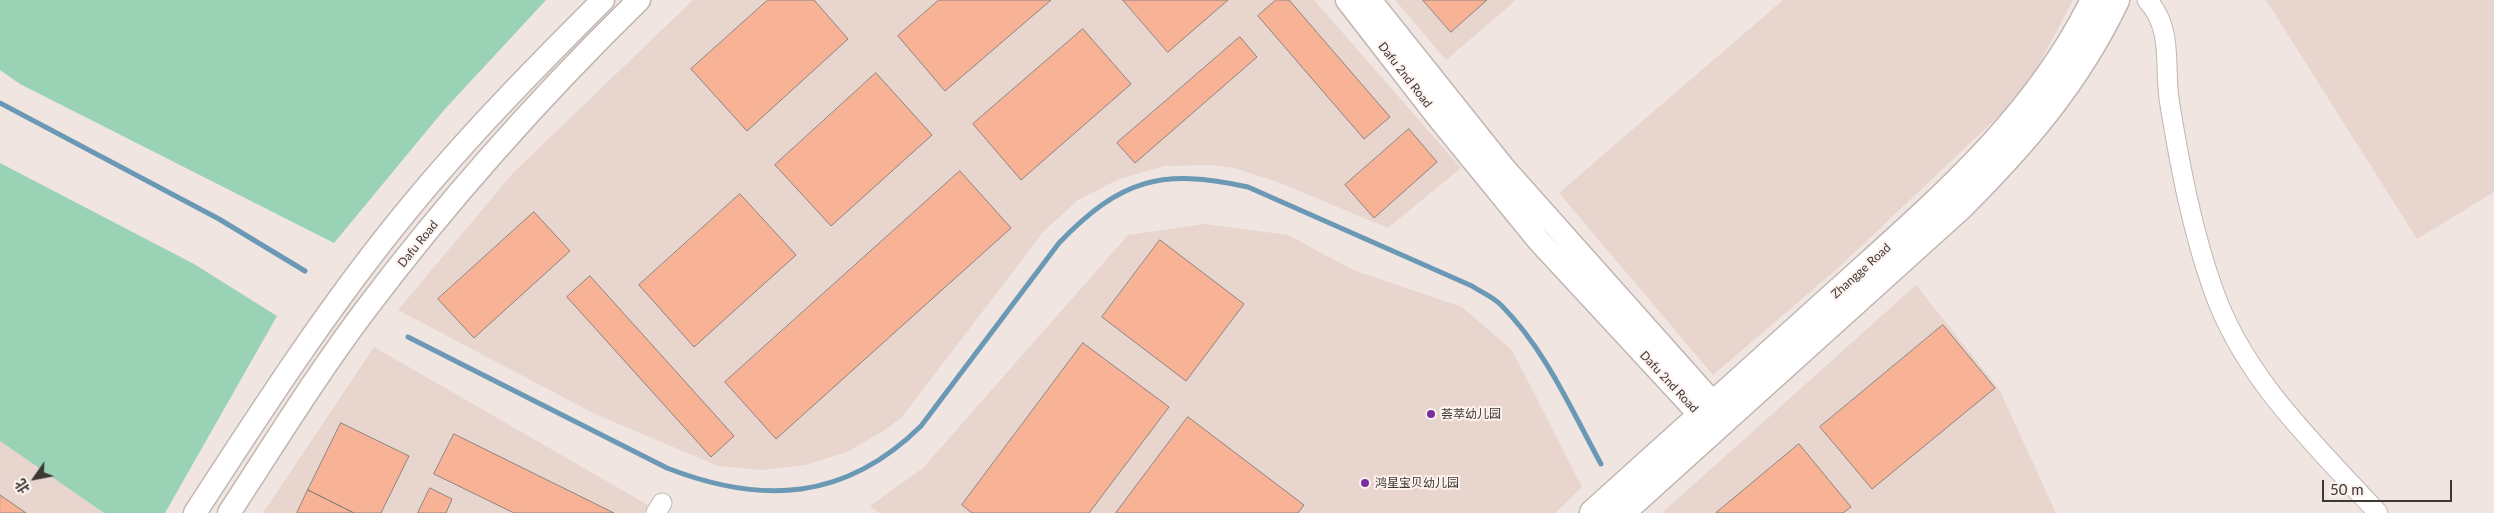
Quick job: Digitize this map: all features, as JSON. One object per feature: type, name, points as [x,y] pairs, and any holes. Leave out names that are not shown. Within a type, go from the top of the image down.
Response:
[{"type":"main road","name":"Zhangge Road","points":[[1621,513],[1711,415],[1949,192],[1985,154],[2026,108],[2056,68],[2094,0]]},
{"type":"main road","name":"Zhangge Road","points":[[1593,513],[1960,207],[2006,161],[2044,118],[2072,79],[2101,32],[2116,0]]},
{"type":"street","points":[[196,513],[266,403],[315,332],[410,207],[494,109],[603,0]]},
{"type":"street","name":"Dafu Road","points":[[229,513],[338,349],[431,227],[515,128],[639,0]]},
{"type":"street","name":"Dafu 2nd Road","points":[[1347,0],[1437,116],[1539,241],[1711,415]]},
{"type":"street","name":"Dafu 2nd Road","points":[[1370,0],[1522,190],[1711,415]]},
{"type":"street","points":[[2147,0],[2153,6],[2163,31],[2168,56],[2169,102],[2198,240],[2213,290],[2230,330],[2252,368],[2280,405],[2378,513]]},
{"type":"shaded area","points":[[693,0],[1314,0],[1461,168],[1388,228],[1278,182],[1234,168],[1210,165],[1164,166],[1119,179],[1078,200],[1044,231],[902,417],[885,430],[847,452],[806,465],[762,470],[718,466],[595,414],[398,310],[513,173]]},
{"type":"shaded area","points":[[1395,0],[1516,0],[1446,60]]},
{"type":"shaded area","points":[[1783,0],[2073,0],[2025,91],[1838,268],[1713,375],[1559,193]]},
{"type":"shaded area","points":[[2266,0],[2494,0],[2494,192],[2417,239]]},
{"type":"shaded area","points":[[1205,224],[1288,235],[1353,270],[1462,307],[1512,350],[1582,487],[1555,513],[879,513],[870,506],[923,468],[1128,235]]},
{"type":"shaded area","points":[[1916,285],[1999,389],[2056,513],[1662,513]]},
{"type":"shaded area","points":[[374,347],[648,505],[644,513],[263,513]]},
{"type":"shaded area","points":[[0,441],[104,513],[0,513]]},
{"type":"green space","points":[[0,0],[546,0],[444,110],[334,243],[20,84],[0,70]]},
{"type":"green space","points":[[0,163],[194,264],[277,316],[165,513],[104,513],[0,441]]},
{"type":"building","points":[[768,0],[814,0],[848,39],[747,131],[691,69]]},
{"type":"building","points":[[939,0],[1051,0],[945,91],[898,36]]},
{"type":"building","points":[[1123,0],[1228,0],[1168,52]]},
{"type":"building","points":[[1276,0],[1289,0],[1390,117],[1364,139],[1258,16]]},
{"type":"building","points":[[1423,0],[1487,0],[1451,32]]},
{"type":"building","points":[[1083,29],[1131,84],[1021,180],[973,124]]},
{"type":"building","points":[[1240,37],[1257,57],[1135,163],[1117,143]]},
{"type":"building","points":[[876,73],[932,135],[831,226],[775,165]]},
{"type":"building","points":[[1409,129],[1437,162],[1374,218],[1345,185]]},
{"type":"building","points":[[960,171],[1011,228],[776,439],[725,382]]},
{"type":"building","points":[[740,194],[796,255],[694,347],[639,285]]},
{"type":"building","points":[[534,212],[570,251],[474,338],[438,299]]},
{"type":"building","points":[[1160,240],[1244,304],[1186,381],[1102,317]]},
{"type":"building","points":[[590,276],[734,436],[711,457],[567,297]]},
{"type":"building","points":[[1943,325],[1995,388],[1872,489],[1820,427]]},
{"type":"building","points":[[1083,343],[1169,407],[1089,513],[972,513],[962,505]]},
{"type":"building","points":[[1188,417],[1304,505],[1298,513],[1116,513]]},
{"type":"building","points":[[341,423],[409,456],[381,513],[354,513],[308,490]]},
{"type":"building","points":[[454,434],[614,513],[514,513],[434,474]]},
{"type":"building","points":[[1799,444],[1851,507],[1843,513],[1716,513]]},
{"type":"building","points":[[430,488],[452,499],[446,513],[418,513]]},
{"type":"building","points":[[308,490],[354,513],[297,513]]},
{"type":"building","points":[[0,495],[26,513],[0,513]]},
{"type":"waterway","points":[[0,103],[219,219],[305,271]]},
{"type":"waterway","points":[[408,337],[667,468],[702,480],[736,488],[769,491],[801,489],[832,482],[863,469],[892,451],[921,426],[1059,243],[1081,221],[1102,205],[1123,192],[1144,184],[1166,179],[1217,181],[1248,187],[1472,286],[1501,305],[1517,322],[1544,360],[1601,464]]},
{"type":"place","name":"荟萃幼儿园","points":[[1431,414]]},
{"type":"place","name":"鸿星宝贝幼儿园","points":[[1365,483]]}]
